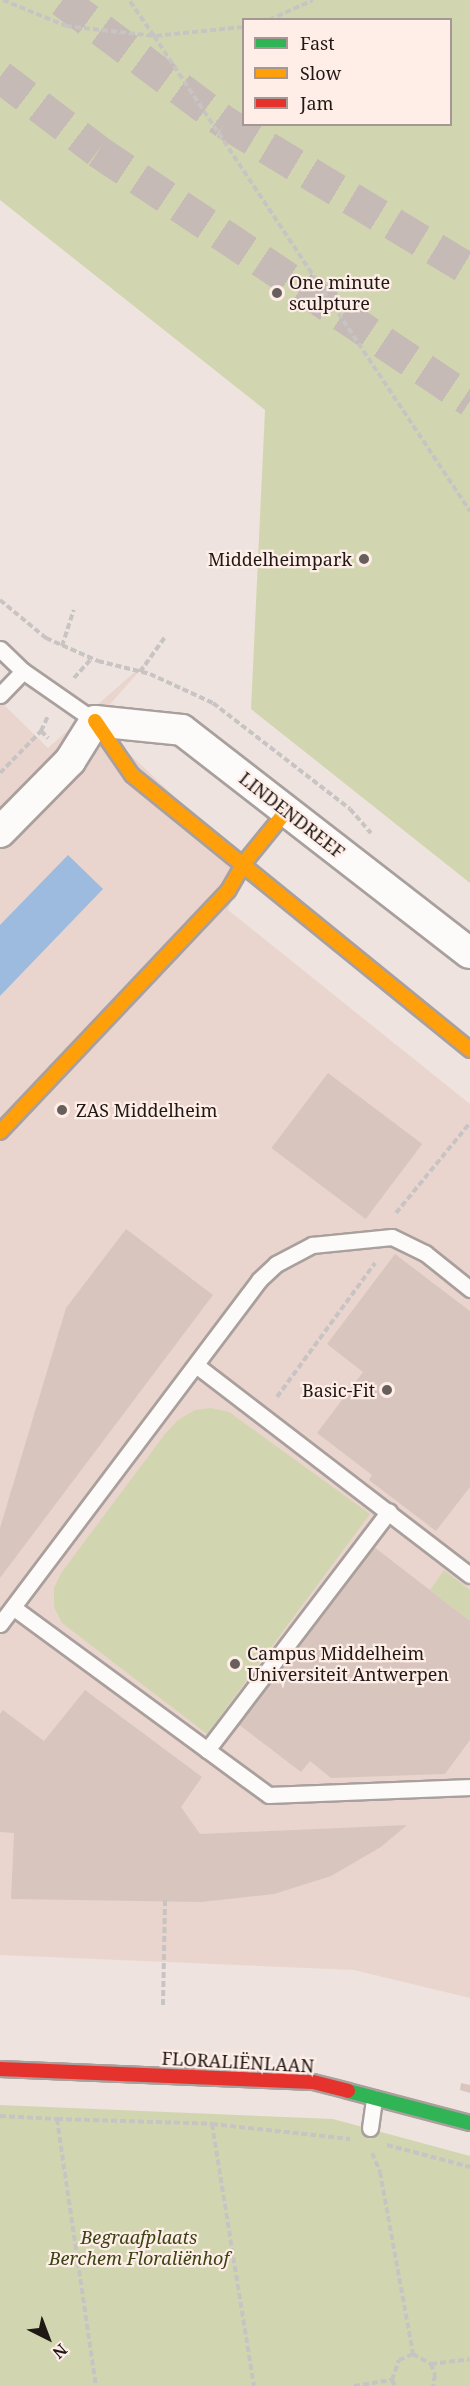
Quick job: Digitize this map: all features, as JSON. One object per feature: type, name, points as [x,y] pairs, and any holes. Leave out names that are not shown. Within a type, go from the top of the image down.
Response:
[{"type":"street","name":"LINDENDREEF","points":[[95,721],[182,730],[470,953]]},
{"type":"street","name":"LINDENDREEF","points":[[95,721],[132,775],[244,863],[470,1050]]},
{"type":"street","points":[[0,832],[70,762],[95,721]]},
{"type":"street","points":[[0,1132],[228,891],[244,863],[287,810]]},
{"type":"street","name":"FLORALIËNLAAN","points":[[0,2069],[313,2082],[470,2123]]},
{"type":"lane","name":"LINDENDREEF","points":[[0,649],[23,671],[95,721]]},
{"type":"lane","points":[[0,696],[23,671]]},
{"type":"lane","points":[[0,1624],[259,1280],[276,1264],[312,1245],[377,1236],[407,1243],[470,1289]]},
{"type":"lane","points":[[196,1365],[470,1575]]},
{"type":"lane","points":[[207,1750],[389,1511]]},
{"type":"lane","points":[[14,1608],[269,1794],[470,1786]]},
{"type":"lane","points":[[368,2134],[374,2098]]},
{"type":"path","points":[[3,0],[66,26],[154,36],[242,27]]},
{"type":"path","points":[[129,0],[470,512]]},
{"type":"path","points":[[272,18],[313,0]]},
{"type":"path","points":[[62,646],[74,610]]},
{"type":"path","points":[[140,672],[165,637]]},
{"type":"path","points":[[264,1415],[379,1258],[377,1236],[470,1123]]},
{"type":"path","points":[[163,2005],[165,1900]]},
{"type":"path","points":[[0,2116],[212,2124],[368,2134],[470,2167]]},
{"type":"path","points":[[57,2119],[96,2386]]},
{"type":"path","points":[[212,2124],[254,2386]]},
{"type":"path","points":[[368,2134],[380,2172],[413,2354]]},
{"type":"path","points":[[413,2354],[431,2364],[470,2360]]},
{"type":"path","points":[[395,2386],[392,2380],[399,2360],[413,2354]]},
{"type":"path","points":[[431,2364],[435,2375],[432,2386]]},
{"type":"path","points":[[354,2386],[392,2380]]},
{"type":"shaded area","name":"Campus Middelheim Universiteit Antwerpen","points":[[152,657],[95,721],[244,863],[228,910],[470,1104],[470,1998],[354,1970],[0,1955],[0,701],[48,748]]},
{"type":"green space","name":"Middelheimpark","points":[[0,0],[470,0],[470,883],[251,709],[265,410],[0,200]]},
{"type":"green space","points":[[211,1408],[229,1412],[370,1514],[207,1734],[62,1623],[54,1607],[54,1588],[61,1573],[165,1434],[178,1420],[195,1410]]},
{"type":"green space","points":[[444,1570],[470,1590],[470,1621],[430,1590]]},
{"type":"green space","name":"Begraafplaats Berchem Floraliënhof","points":[[0,2105],[333,2119],[470,2156],[470,2386],[0,2386]]},
{"type":"water","points":[[68,855],[103,889],[0,996],[0,925]]},
{"type":"building","points":[[328,1073],[422,1144],[366,1219],[271,1148]]},
{"type":"building","points":[[126,1229],[213,1295],[0,1578],[0,1528],[66,1308]]},
{"type":"building","points":[[395,1254],[470,1311],[470,1487],[436,1531],[369,1480],[372,1475],[317,1433],[363,1372],[327,1344]]},
{"type":"building","points":[[369,1543],[470,1621],[470,1740],[445,1774],[331,1778],[310,1761],[301,1772],[234,1721]]},
{"type":"building","points":[[85,1690],[202,1777],[181,1807],[200,1834],[407,1825],[381,1847],[331,1876],[274,1894],[201,1902],[11,1899],[14,1833],[0,1832],[0,1714],[3,1710],[44,1741]]},
{"type":"building","points":[[461,2083],[470,2085],[470,2093],[460,2090]]},
{"type":"tunnel","points":[[62,0],[225,122],[470,270]]},
{"type":"tunnel","points":[[0,76],[98,151],[470,400]]},
{"type":"traffic: fast","points":[[348,2091],[470,2123]]},
{"type":"traffic: slow","points":[[95,721],[132,775],[470,1050]]},
{"type":"traffic: slow","points":[[0,1132],[228,891],[244,863],[287,810]]},
{"type":"traffic: jam","points":[[0,2069],[313,2082],[348,2091]]},
{"type":"place","name":"One minute sculpture","points":[[277,293]]},
{"type":"place","name":"Middelheimpark","points":[[364,559]]},
{"type":"place","name":"ZAS Middelheim","points":[[62,1110]]},
{"type":"place","name":"Basic-Fit","points":[[387,1390]]},
{"type":"place","name":"Campus Middelheim Universiteit Antwerpen","points":[[235,1664]]}]
